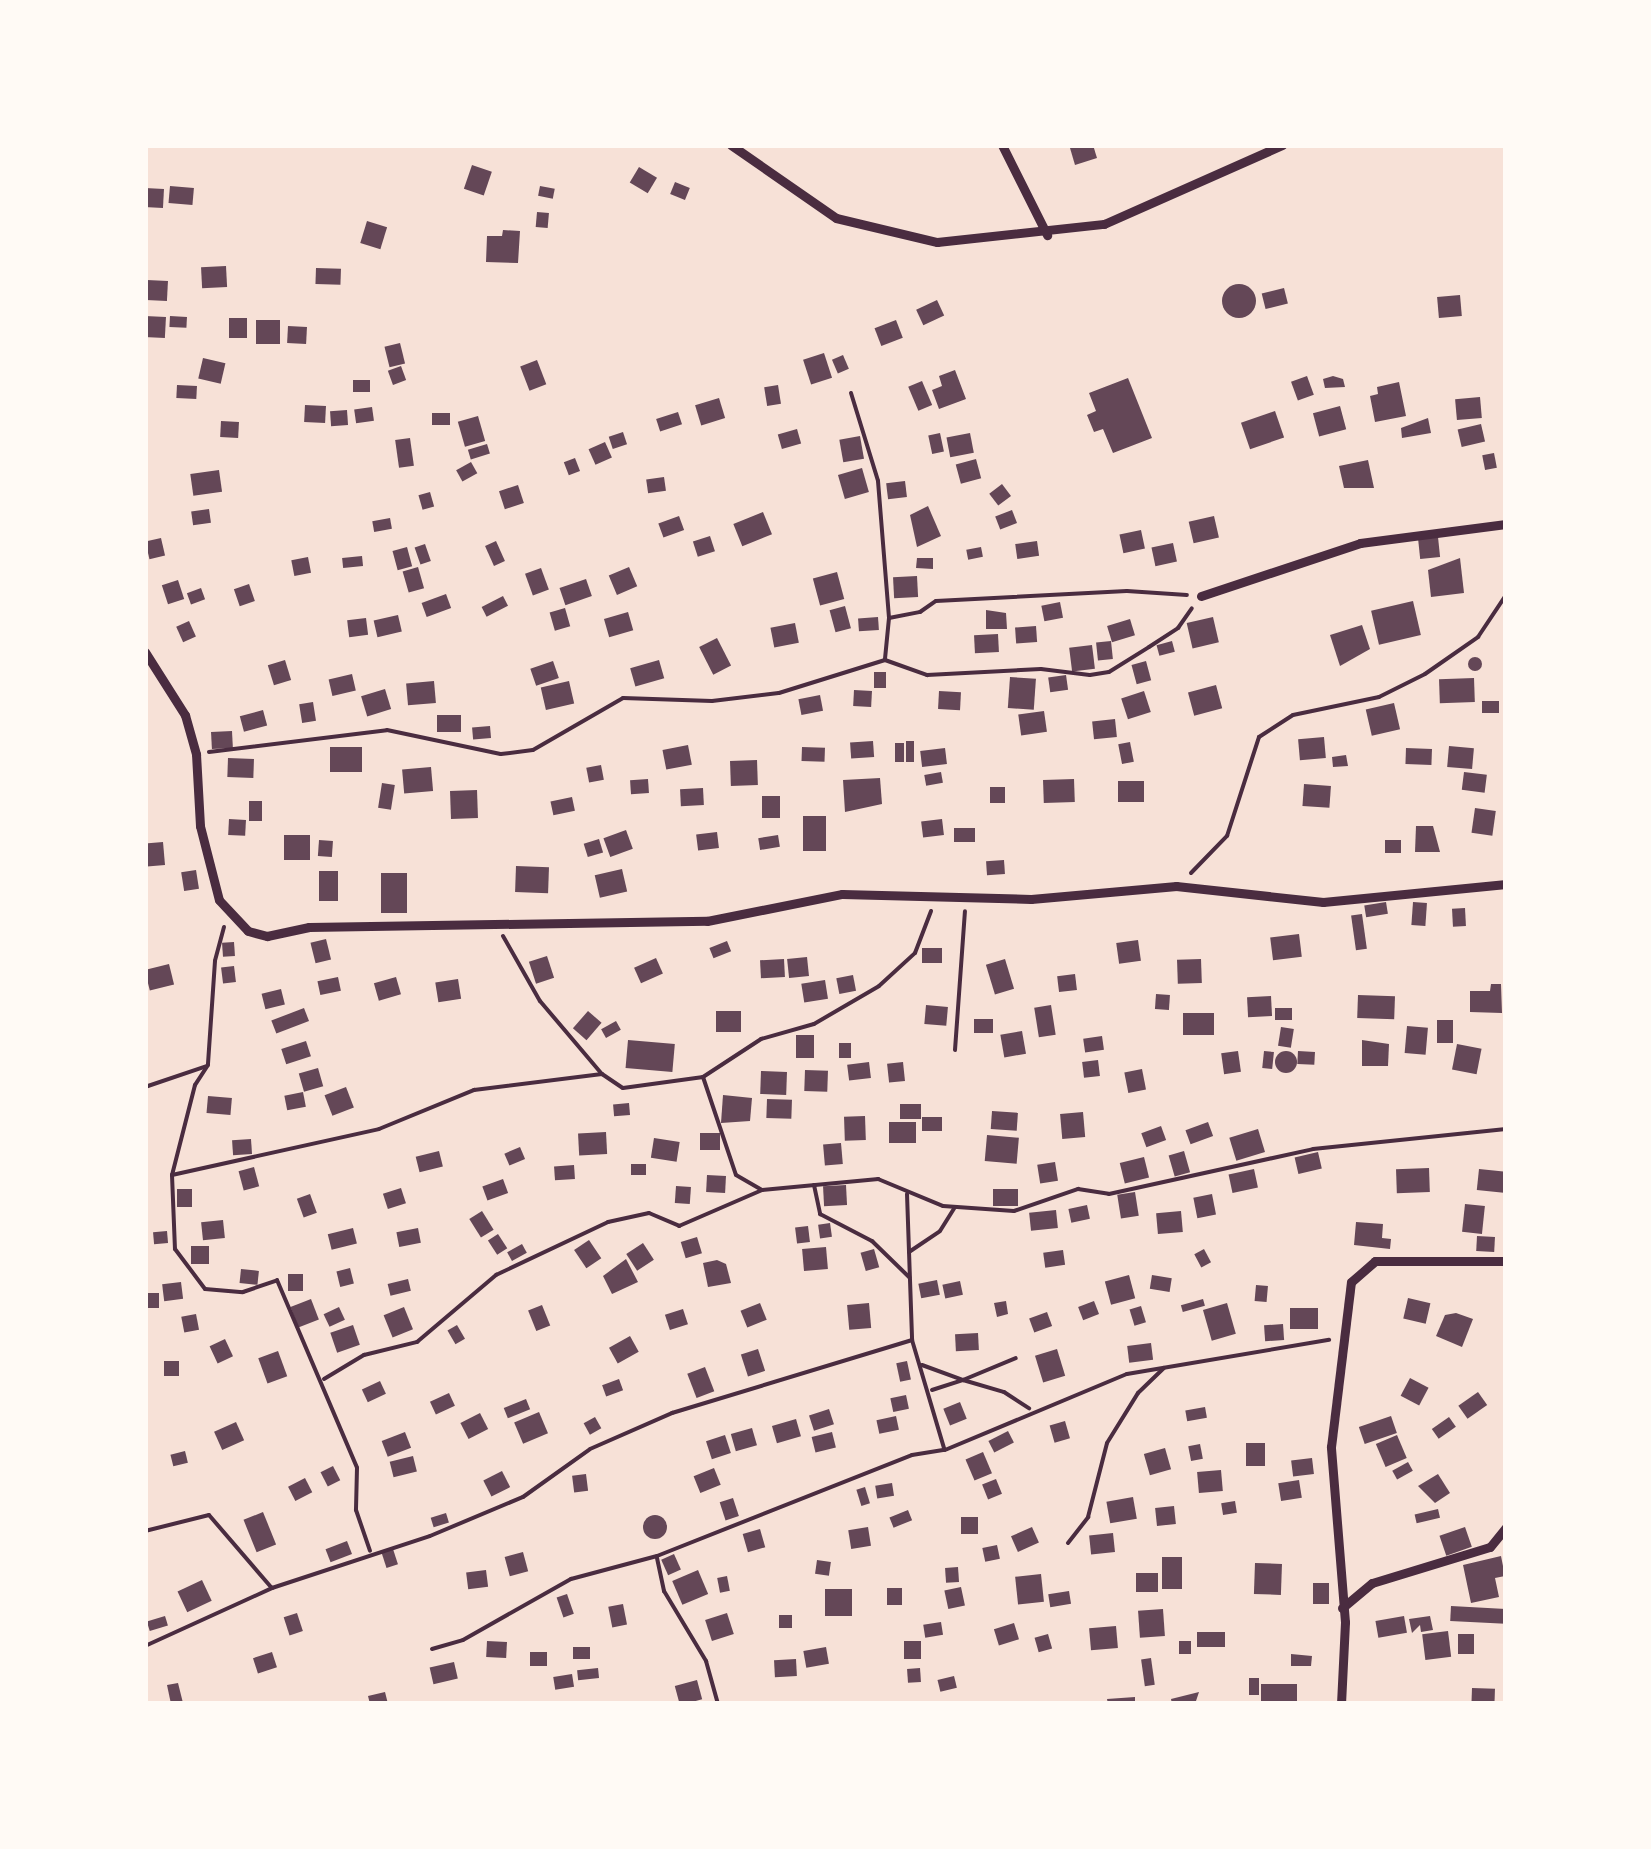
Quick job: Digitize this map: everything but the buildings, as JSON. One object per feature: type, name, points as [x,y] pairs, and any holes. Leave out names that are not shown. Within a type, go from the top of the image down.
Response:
[{"type":"street","points":[[731,145],[836,218],[936,242],[1046,235],[1104,224],[1282,145]]},
{"type":"street","points":[[1002,145],[1046,235]]},
{"type":"street","points":[[1201,596],[1360,543],[1506,524]]},
{"type":"street","points":[[145,652],[184,715],[196,754],[209,868],[233,918],[248,931],[268,936],[309,927],[496,929],[706,921],[842,894],[1031,899],[1176,886],[1323,902],[1506,884]]},
{"type":"street","points":[[1342,1704],[1342,1608],[1331,1447],[1351,1282],[1375,1261],[1506,1261]]},
{"type":"street","points":[[1342,1608],[1372,1583],[1490,1547],[1506,1527]]},
{"type":"path","points":[[851,393],[878,481],[889,618],[885,660]]},
{"type":"path","points":[[889,618],[920,612],[936,600],[1127,591],[1201,596]]},
{"type":"path","points":[[1176,886],[1227,836],[1260,737],[1293,716],[1378,697],[1425,674],[1478,638],[1506,595]]},
{"type":"path","points":[[196,754],[387,730],[502,754],[533,750],[623,698],[712,701],[780,693],[885,660],[927,675],[1109,672],[1178,628],[1201,596]]},
{"type":"path","points":[[496,929],[540,1000],[602,1074],[623,1088],[703,1077],[761,1040],[814,1024],[879,986],[914,954],[937,897]]},
{"type":"path","points":[[955,1050],[960,930],[970,897]]},
{"type":"path","points":[[233,918],[215,961],[208,1066],[195,1086],[172,1175],[175,1249],[204,1289],[243,1292],[277,1280],[324,1379],[357,1468],[356,1510],[370,1551]]},
{"type":"path","points":[[145,1087],[208,1066]]},
{"type":"path","points":[[172,1175],[379,1130],[474,1090],[602,1074]]},
{"type":"path","points":[[703,1077],[736,1175],[762,1190]]},
{"type":"path","points":[[324,1379],[364,1355],[417,1342],[496,1275],[608,1222],[649,1213],[679,1226],[762,1190],[878,1179],[907,1194],[955,1207],[1014,1211],[1078,1189],[1110,1194],[1313,1149],[1506,1129]]},
{"type":"path","points":[[814,1185],[820,1214],[872,1240],[910,1278]]},
{"type":"path","points":[[907,1194],[912,1340],[932,1390],[945,1450]]},
{"type":"path","points":[[909,1252],[940,1232],[955,1207]]},
{"type":"path","points":[[432,1649],[463,1640],[571,1580],[657,1556],[912,1455],[945,1450],[1030,1409],[1127,1374],[1344,1337]]},
{"type":"path","points":[[145,1646],[272,1588],[370,1551],[430,1536],[523,1497],[590,1449],[672,1414],[912,1340]]},
{"type":"path","points":[[932,1390],[1016,1358]]},
{"type":"path","points":[[922,1365],[1004,1392],[1030,1409]]},
{"type":"path","points":[[1068,1543],[1088,1517],[1107,1443],[1138,1393],[1164,1368]]},
{"type":"path","points":[[145,1531],[209,1516],[272,1588]]},
{"type":"path","points":[[657,1556],[664,1591],[706,1661],[718,1704]]}]
